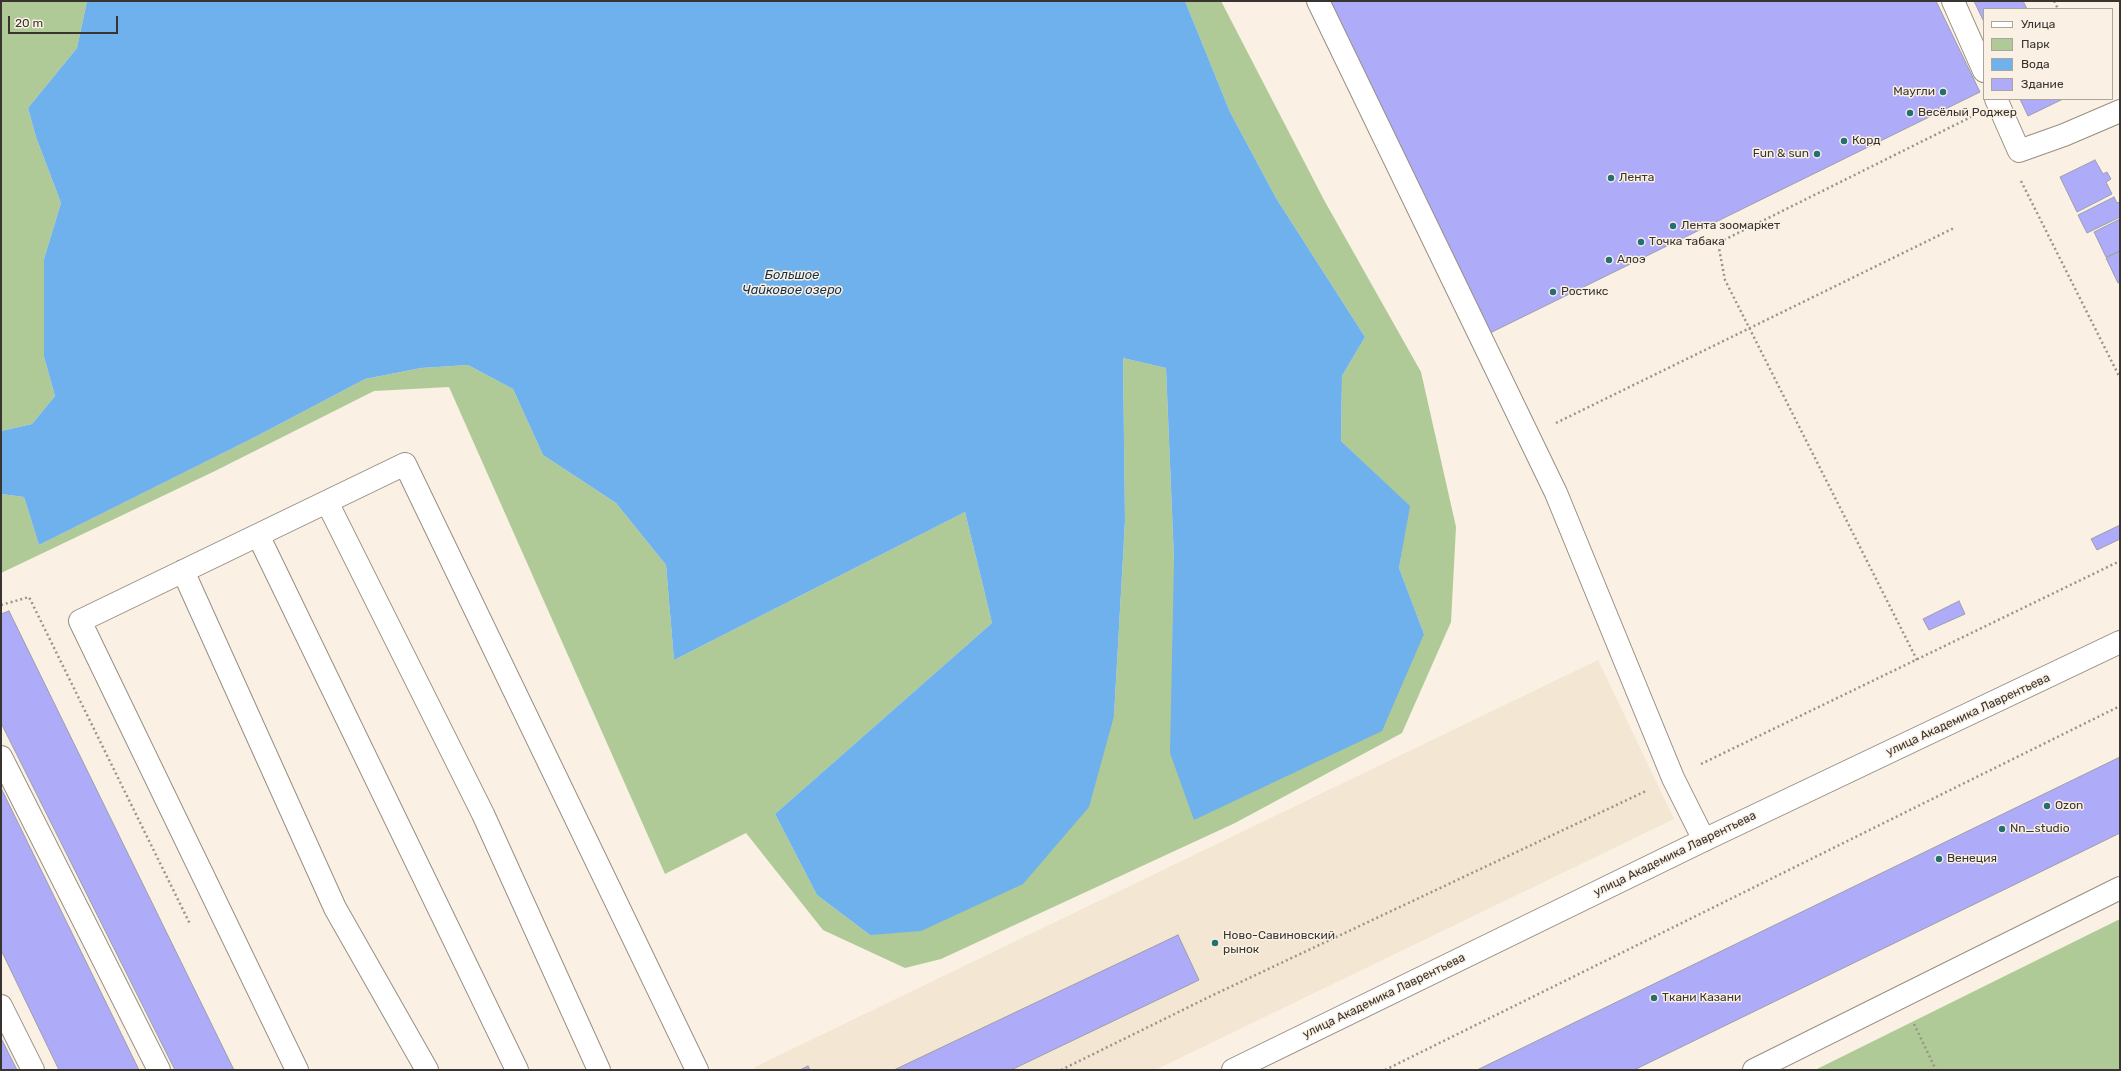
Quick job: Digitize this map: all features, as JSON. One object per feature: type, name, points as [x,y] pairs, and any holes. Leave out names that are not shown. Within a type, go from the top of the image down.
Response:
[{"type":"street","points":[[1318,1],[1556,493],[1673,778],[1704,840]]},
{"type":"street","points":[[1953,1],[1983,69]]},
{"type":"street","points":[[1996,100],[2020,151],[2064,135],[2120,111]]},
{"type":"street","points":[[297,1070],[80,621],[405,464],[697,1070]]},
{"type":"street","points":[[327,502],[482,814],[599,1070]]},
{"type":"street","points":[[258,535],[517,1070]]},
{"type":"street","points":[[183,571],[335,908],[427,1070]]},
{"type":"street","name":"улица Академика Лаврентьева","points":[[1233,1070],[1704,840],[2120,642]]},
{"type":"street","points":[[1,757],[159,1070]]},
{"type":"street","points":[[1754,1070],[2120,888]]},
{"type":"street","points":[[1,1006],[33,1070]]},
{"type":"path","points":[[1917,660],[1725,280],[1718,243],[1978,113]]},
{"type":"path","points":[[2018,174],[2120,378]]},
{"type":"path","points":[[1548,427],[1954,228]]},
{"type":"path","points":[[1061,1070],[1211,996],[1673,778],[2120,561]]},
{"type":"path","points":[[1,605],[29,597],[191,927]]},
{"type":"path","points":[[1385,1070],[2120,706]]},
{"type":"path","points":[[1901,996],[1936,1070]]},
{"type":"shaded area","name":"Ново-Савиновский рынок","points":[[1598,660],[1674,819],[1155,1070],[756,1070],[755,1067]]},
{"type":"green space","points":[[1,1],[87,1],[77,48],[28,108],[36,137],[61,203],[44,259],[44,357],[55,396],[32,424],[1,431]]},
{"type":"green space","points":[[1185,1],[1221,1],[1324,200],[1421,372],[1456,527],[1451,622],[1402,733],[1235,823],[941,959],[905,968],[823,930],[746,833],[665,874],[449,387],[374,391],[215,471],[1,573],[1,494],[24,497],[39,545],[257,436],[365,379],[421,368],[468,365],[513,389],[543,455],[616,503],[666,565],[674,660],[965,512],[992,623],[775,814],[817,895],[870,935],[1114,716],[1125,521],[1123,358],[1166,368],[1174,560],[1424,634],[1399,568],[1409,506],[1341,441],[1342,376],[1365,337],[1276,198],[1230,112]]},
{"type":"green space","points":[[2120,919],[2120,1070],[1815,1070]]},
{"type":"water","name":"Большое Чайковое озеро","points":[[87,1],[1185,1],[1230,112],[1276,198],[1365,337],[1342,376],[1341,441],[1410,506],[1399,568],[1424,634],[1382,731],[1194,820],[1170,753],[1174,560],[1166,368],[1123,358],[1125,521],[1114,716],[1089,807],[1023,884],[921,931],[870,935],[817,895],[775,814],[992,623],[965,512],[674,660],[666,565],[616,503],[543,455],[513,389],[468,365],[421,368],[365,379],[257,436],[39,545],[24,497],[1,494],[1,431],[32,424],[55,396],[44,357],[44,259],[61,203],[36,137],[28,108],[77,48]]},
{"type":"building","name":"Лента","points":[[1328,1],[1936,1],[1980,92],[1490,333]]},
{"type":"building","points":[[1974,1],[2023,1],[2026,8],[1983,8],[1983,20]]},
{"type":"building","points":[[2020,100],[2061,100],[2028,116]]},
{"type":"building","points":[[2095,160],[2103,174],[2107,172],[2111,179],[2106,182],[2112,194],[2077,212],[2060,177]]},
{"type":"building","points":[[2114,197],[2117,203],[2120,202],[2120,217],[2087,233],[2078,215]]},
{"type":"building","points":[[2120,219],[2120,251],[2106,257],[2094,232]]},
{"type":"building","points":[[2120,251],[2120,282],[2118,283],[2106,258]]},
{"type":"building","points":[[2120,525],[2120,539],[2097,550],[2091,539]]},
{"type":"building","points":[[1959,601],[1965,614],[1929,630],[1923,619]]},
{"type":"building","points":[[9,611],[234,1070],[175,1070],[1,723],[1,614]]},
{"type":"building","points":[[2120,757],[2120,833],[1634,1070],[1477,1070]]},
{"type":"building","points":[[1,788],[139,1070],[59,1070],[1,950]]},
{"type":"building","points":[[1178,935],[1199,980],[1011,1070],[894,1070]]},
{"type":"building","points":[[1,1038],[17,1070],[1,1070]]},
{"type":"building","points":[[808,1066],[810,1070],[800,1070]]},
{"type":"place","name":"Маугли","points":[[1943,92]]},
{"type":"place","name":"Весёлый Роджер","points":[[1910,113]]},
{"type":"place","name":"Корд","points":[[1844,141]]},
{"type":"place","name":"Fun & sun","points":[[1817,154]]},
{"type":"place","name":"Лента","points":[[1611,178]]},
{"type":"place","name":"Лента зоомаркет","points":[[1673,226]]},
{"type":"place","name":"Точка табака","points":[[1641,242]]},
{"type":"place","name":"Алоэ","points":[[1609,260]]},
{"type":"place","name":"Ростикс","points":[[1553,292]]},
{"type":"place","name":"Ozon","points":[[2047,806]]},
{"type":"place","name":"Nn_studio","points":[[2002,829]]},
{"type":"place","name":"Венеция","points":[[1939,859]]},
{"type":"place","name":"Ново-Савиновский рынок","points":[[1215,943]]},
{"type":"place","name":"Ткани Казани","points":[[1654,998]]}]
